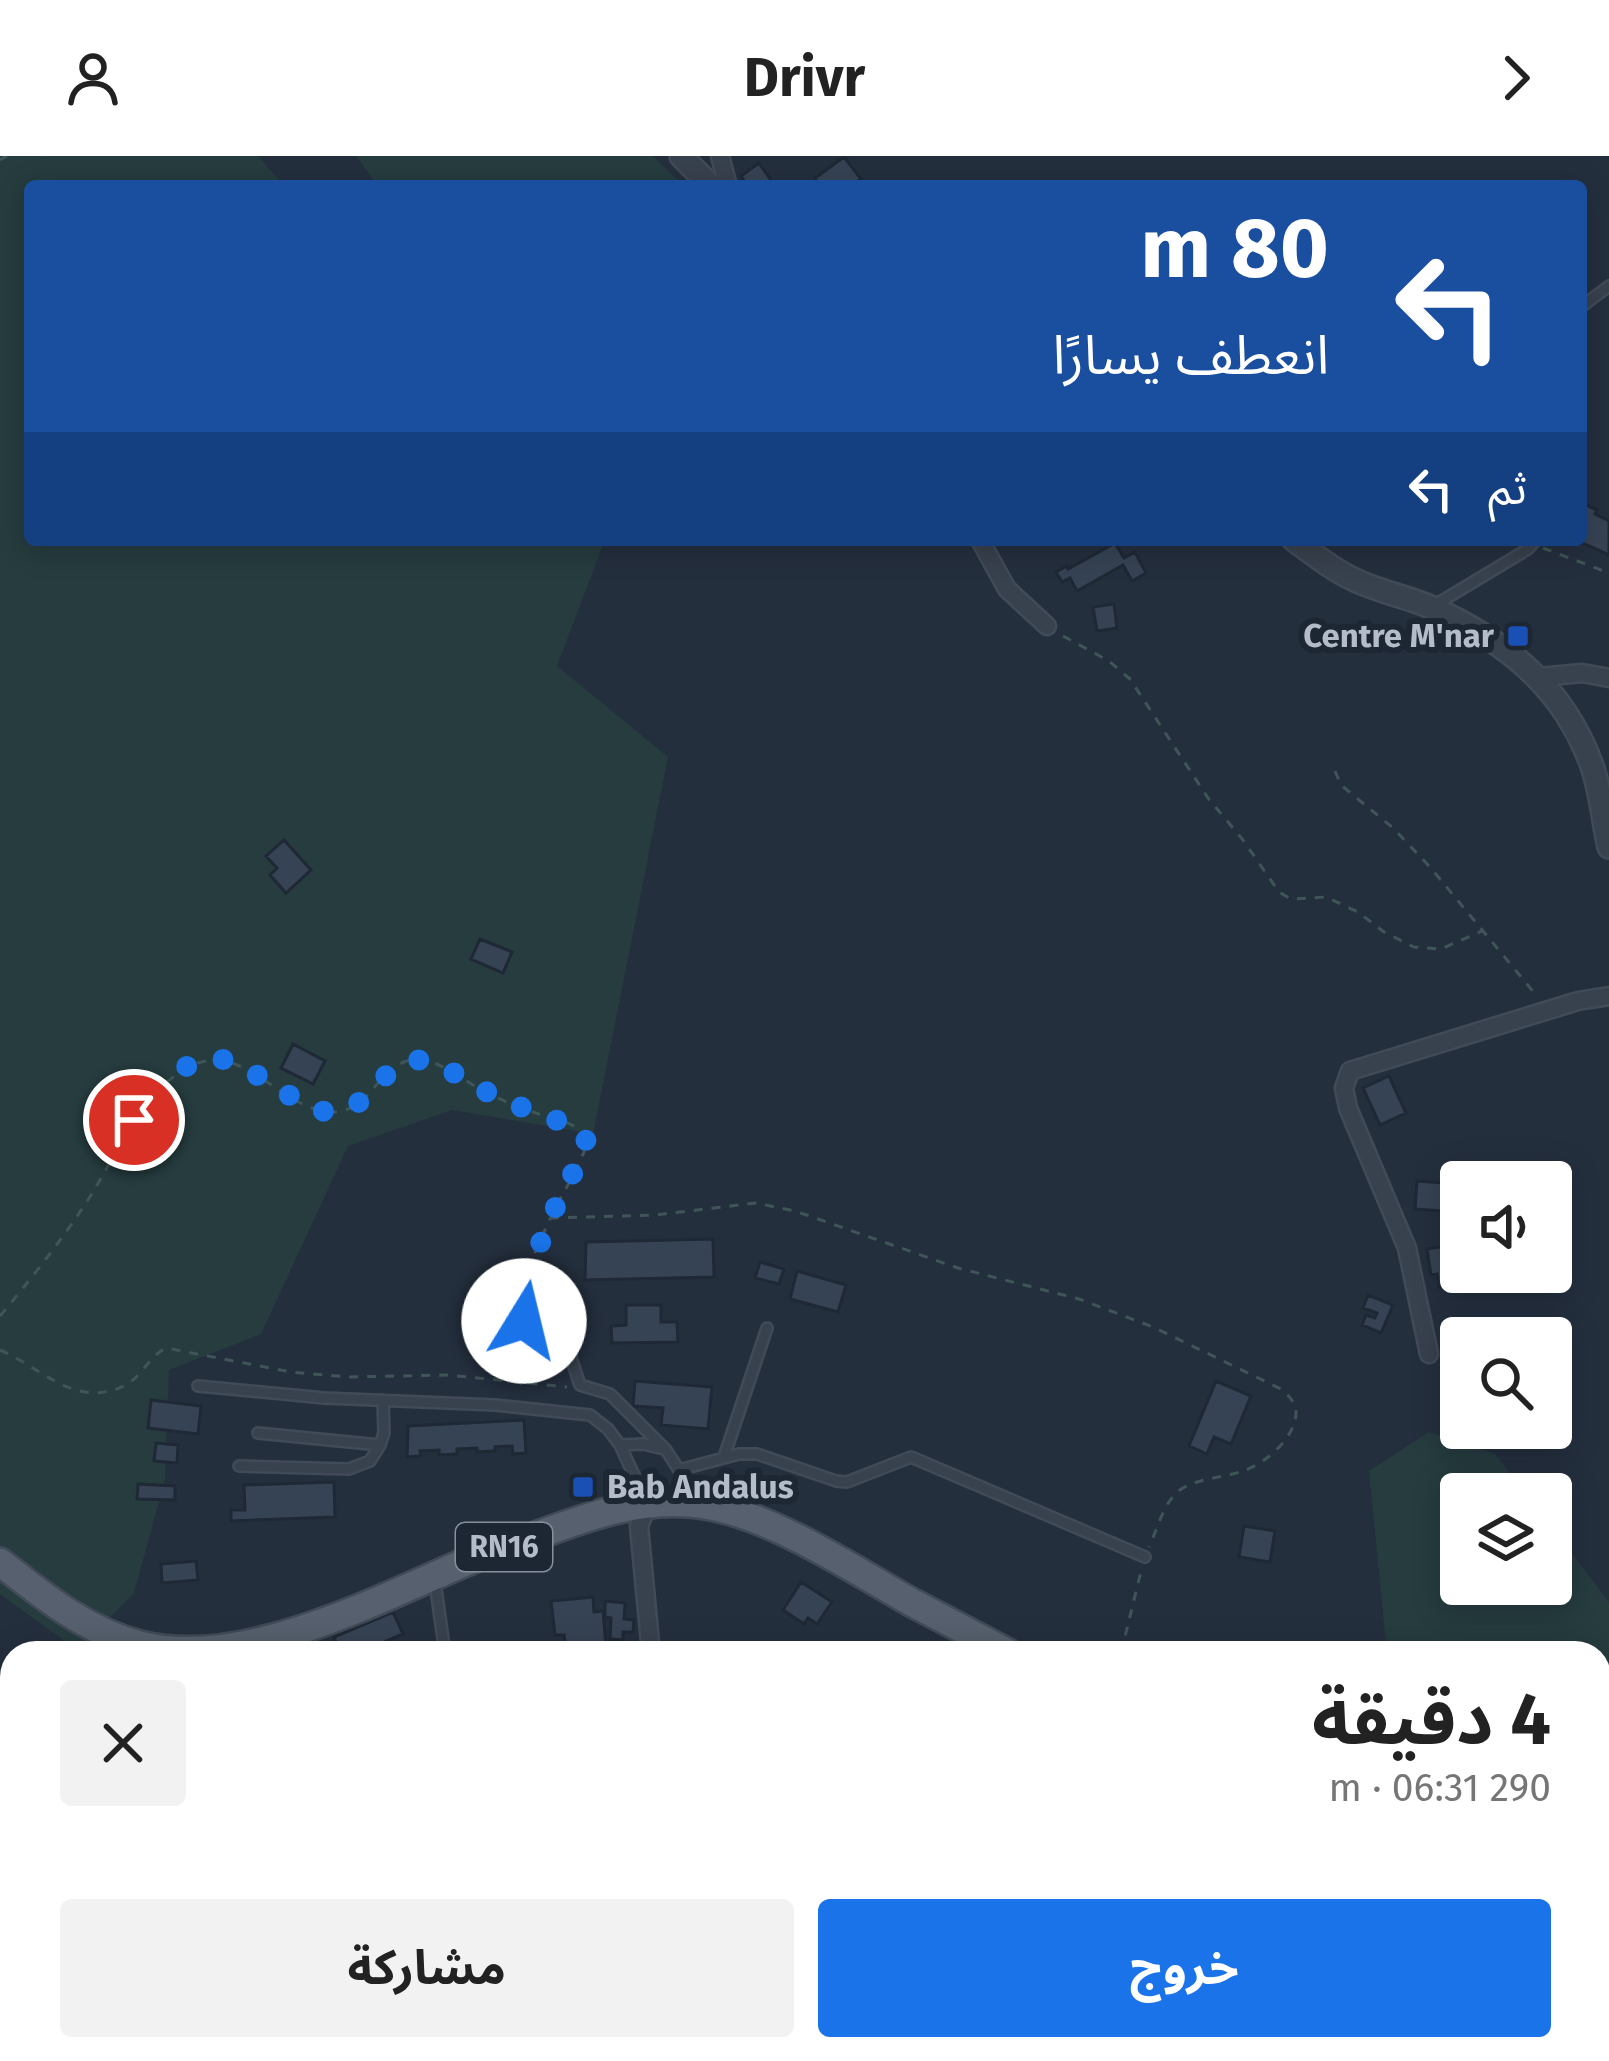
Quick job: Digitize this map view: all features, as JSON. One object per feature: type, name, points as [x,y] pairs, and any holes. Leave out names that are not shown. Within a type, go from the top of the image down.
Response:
[{"type":"main road","name":"RN16","points":[[256,1641],[388,1598],[479,1556],[605,1511],[690,1503],[765,1524],[985,1641]]},
{"type":"main road","name":"RN16","points":[[0,1562],[76,1618],[128,1641]]},
{"type":"street","points":[[681,156],[705,180]]},
{"type":"street","points":[[983,546],[1007,590],[1046,626]]},
{"type":"street","points":[[1303,546],[1355,580],[1432,608],[1484,635],[1539,677],[1571,722],[1588,758],[1609,847]]},
{"type":"street","points":[[1539,677],[1582,673],[1609,678]]},
{"type":"street","points":[[1429,1354],[1407,1248],[1356,1130],[1344,1088],[1350,1071],[1578,1001],[1609,996]]},
{"type":"street","points":[[648,1504],[638,1526],[650,1641]]},
{"type":"lane","points":[[1432,608],[1528,546]]},
{"type":"lane","points":[[561,1328],[580,1385],[610,1394],[666,1450],[690,1503]]},
{"type":"lane","points":[[724,1457],[767,1328]]},
{"type":"lane","points":[[198,1387],[590,1415],[620,1445],[648,1504]]},
{"type":"lane","points":[[590,1415],[598,1389]]},
{"type":"lane","points":[[239,1466],[349,1469],[370,1461],[383,1433],[383,1400]]},
{"type":"lane","points":[[258,1433],[380,1445]]},
{"type":"lane","points":[[620,1445],[666,1450]]},
{"type":"lane","points":[[679,1470],[724,1457],[757,1454],[847,1482],[910,1457],[1144,1557]]},
{"type":"lane","points":[[434,1577],[443,1641]]},
{"type":"path","points":[[0,160],[7,156]]},
{"type":"path","points":[[1544,546],[1609,573]]},
{"type":"path","points":[[1046,626],[1109,661],[1130,680],[1208,798],[1279,892],[1291,899],[1326,897],[1414,947],[1441,949],[1482,931]]},
{"type":"path","points":[[1334,771],[1341,785],[1393,828],[1430,867],[1548,1011]]},
{"type":"path","points":[[0,1316],[77,1217],[134,1120],[161,1085],[201,1060],[222,1059],[307,1106],[338,1112],[353,1106],[400,1063],[418,1059],[527,1110],[579,1128],[588,1144],[550,1218],[523,1294],[538,1383]]},
{"type":"path","points":[[550,1218],[656,1215],[756,1203],[795,1211],[958,1268],[1079,1299],[1153,1327],[1281,1389],[1292,1399],[1296,1412],[1292,1429],[1274,1451],[1248,1470],[1178,1491],[1166,1509],[1144,1557],[1124,1641]]},
{"type":"path","points":[[0,1350],[23,1359],[64,1387],[90,1392],[130,1382],[153,1354],[166,1348],[310,1374],[448,1376],[580,1385]]},
{"type":"green space","points":[[0,156],[258,156],[279,180],[24,180],[24,546],[603,546],[557,666],[668,757],[593,1134],[452,1110],[348,1146],[261,1334],[169,1370],[165,1480],[134,1593],[88,1641],[64,1641],[0,1594]]},
{"type":"green space","points":[[356,156],[653,156],[678,180],[374,180]]},
{"type":"green space","points":[[1429,1432],[1440,1436],[1440,1449],[1480,1449],[1495,1454],[1510,1473],[1440,1473],[1440,1605],[1572,1605],[1572,1554],[1609,1602],[1609,1641],[1386,1641],[1369,1471]]},
{"type":"building","points":[[844,157],[861,179],[816,180]]},
{"type":"building","points":[[759,163],[771,180],[744,180],[741,176]]},
{"type":"building","points":[[1587,506],[1609,521],[1609,555],[1587,545]]},
{"type":"building","points":[[1117,546],[1124,558],[1135,552],[1146,573],[1132,581],[1123,565],[1077,591],[1070,578],[1062,582],[1056,572]]},
{"type":"building","points":[[1114,604],[1117,628],[1097,631],[1093,607]]},
{"type":"building","points":[[284,840],[311,870],[286,893],[270,875],[277,868],[266,856]]},
{"type":"building","points":[[480,939],[512,952],[503,973],[471,959]]},
{"type":"building","points":[[293,1044],[325,1061],[313,1084],[281,1068]]},
{"type":"building","points":[[1389,1076],[1406,1113],[1380,1125],[1363,1088]]},
{"type":"building","points":[[1417,1181],[1440,1183],[1440,1211],[1415,1209]]},
{"type":"building","points":[[713,1239],[714,1277],[585,1280],[586,1242]]},
{"type":"building","points":[[1440,1247],[1440,1287],[1437,1274],[1431,1275],[1427,1249]]},
{"type":"building","points":[[760,1262],[784,1269],[779,1284],[755,1278]]},
{"type":"building","points":[[797,1271],[846,1285],[838,1312],[790,1299]]},
{"type":"building","points":[[1368,1295],[1393,1305],[1381,1333],[1362,1325],[1366,1315],[1375,1318],[1377,1313],[1363,1308]]},
{"type":"building","points":[[626,1305],[661,1305],[661,1322],[677,1322],[678,1342],[612,1343],[611,1326],[626,1325]]},
{"type":"building","points":[[635,1381],[712,1387],[708,1429],[661,1425],[663,1408],[633,1406]]},
{"type":"building","points":[[1216,1381],[1251,1396],[1231,1444],[1214,1437],[1207,1454],[1189,1446]]},
{"type":"building","points":[[151,1400],[201,1406],[198,1434],[148,1428]]},
{"type":"building","points":[[524,1420],[526,1453],[513,1454],[512,1446],[477,1452],[477,1448],[457,1449],[457,1454],[439,1455],[439,1450],[420,1451],[421,1456],[407,1457],[408,1426]]},
{"type":"building","points":[[156,1443],[178,1445],[177,1463],[154,1461]]},
{"type":"building","points":[[334,1482],[335,1517],[231,1521],[231,1510],[245,1510],[244,1485]]},
{"type":"building","points":[[138,1484],[175,1486],[175,1500],[137,1499]]},
{"type":"building","points":[[1244,1526],[1275,1531],[1270,1562],[1239,1557]]},
{"type":"building","points":[[196,1561],[198,1580],[162,1583],[161,1564]]},
{"type":"building","points":[[801,1582],[832,1602],[817,1624],[808,1618],[804,1624],[783,1610]]},
{"type":"building","points":[[593,1597],[594,1612],[603,1611],[606,1641],[565,1641],[564,1635],[555,1635],[551,1601]]},
{"type":"building","points":[[605,1601],[625,1603],[624,1619],[634,1620],[633,1632],[623,1632],[623,1640],[610,1639],[611,1618],[605,1617]]},
{"type":"building","points":[[393,1612],[403,1634],[386,1641],[336,1641],[334,1637]]},
{"type":"place","name":"Centre M'nar","points":[[1518,636]]},
{"type":"place","name":"Bab Andalus","points":[[583,1487]]},
{"type":"route","points":[[134,1120],[161,1085],[201,1060],[222,1059],[307,1106],[338,1112],[372,1091],[400,1063],[418,1059],[527,1110],[579,1128],[588,1144],[550,1218],[531,1268],[523,1294],[524,1321]]}]
